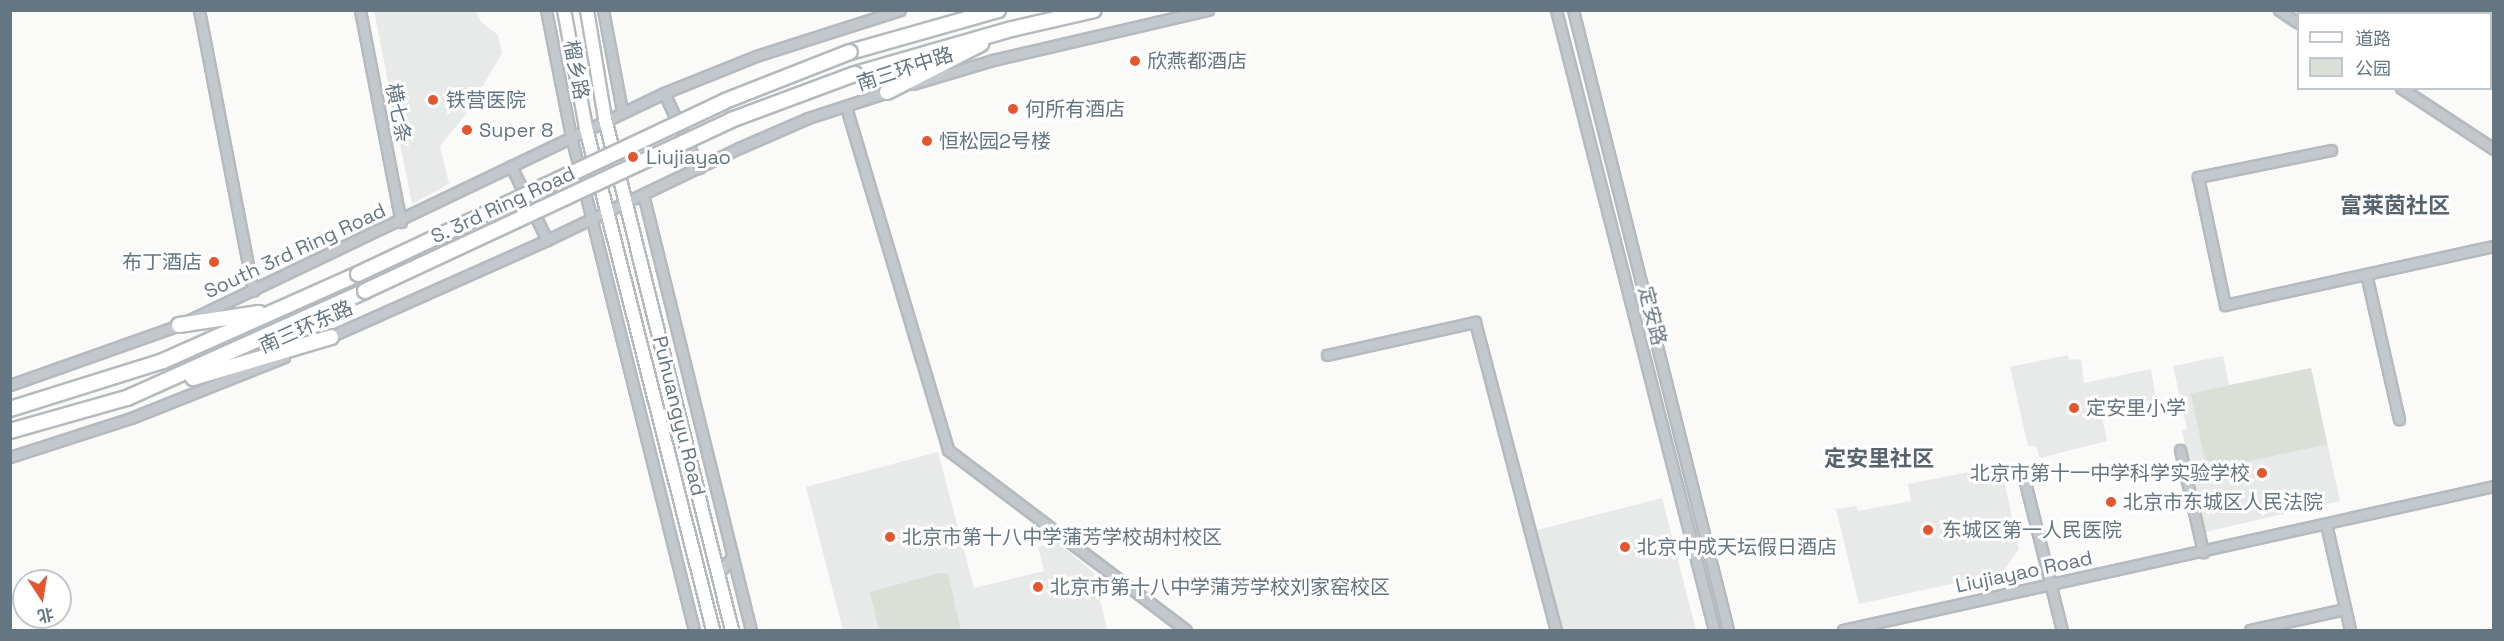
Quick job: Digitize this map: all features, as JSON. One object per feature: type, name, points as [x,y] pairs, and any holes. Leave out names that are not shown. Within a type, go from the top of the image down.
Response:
[{"type":"highway","name":"S. 3rd Ring Road","points":[[10,410],[163,361],[358,274],[725,101],[850,52],[998,10]]},
{"type":"highway","points":[[127,398],[365,291],[731,120],[855,74],[1012,29],[1094,10]]},
{"type":"highway","points":[[887,92],[1012,29]]},
{"type":"highway","points":[[179,326],[275,310]]},
{"type":"highway","points":[[10,431],[330,337]]},
{"type":"main road","name":"Puhuangyu Road","points":[[564,10],[586,128],[714,630]]},
{"type":"main road","name":"Puhuangyu Road","points":[[586,10],[605,119],[732,630]]},
{"type":"street","points":[[199,10],[253,291]]},
{"type":"street","name":"横七条","points":[[360,10],[401,222]]},
{"type":"street","name":"榴乡路","points":[[546,10],[571,136],[694,630]]},
{"type":"street","name":"榴乡路","points":[[603,10],[622,111]]},
{"type":"street","points":[[605,119],[664,93],[777,49],[900,10]]},
{"type":"street","name":"南三环中路","points":[[608,211],[808,118],[993,60],[1208,10]]},
{"type":"street","name":"定安路","points":[[1556,10],[1714,630]]},
{"type":"street","name":"定安路","points":[[1573,10],[1728,630]]},
{"type":"street","points":[[2279,10],[2297,22]]},
{"type":"street","points":[[2404,90],[2493,149]]},
{"type":"street","points":[[664,93],[699,168]]},
{"type":"street","points":[[846,107],[948,450],[1186,630]]},
{"type":"street","name":"South 3rd Ring Road","points":[[10,385],[179,326],[401,222],[605,119]]},
{"type":"street","points":[[2331,150],[2198,177],[2225,305],[2493,246]]},
{"type":"street","points":[[511,166],[547,240]]},
{"type":"street","points":[[643,194],[751,630]]},
{"type":"street","name":"南三环东路","points":[[10,457],[204,392],[608,211]]},
{"type":"street","points":[[2366,274],[2398,419]]},
{"type":"street","points":[[1327,355],[1475,322],[1556,630]]},
{"type":"street","points":[[2180,450],[2203,552]]},
{"type":"street","points":[[2022,470],[2062,630]]},
{"type":"street","name":"Liujiayao Road","points":[[1843,630],[2493,486]]},
{"type":"street","points":[[2326,524],[2350,630]]},
{"type":"street","points":[[718,574],[733,556]]},
{"type":"street","points":[[2250,630],[2345,609]]},
{"type":"shaded area","name":"铁营医院","points":[[374,11],[475,11],[482,23],[498,35],[502,53],[467,113],[440,146],[449,184],[412,204]]},
{"type":"shaded area","name":"定安里小学","points":[[2068,355],[2069,360],[2081,359],[2084,383],[2151,369],[2156,400],[2102,416],[2107,441],[2040,458],[2036,446],[2028,446],[2010,367]]},
{"type":"shaded area","name":"北京市第十一中学科学实验学校","points":[[2223,356],[2229,385],[2311,368],[2340,501],[2205,532],[2182,431],[2187,429],[2173,366]]},
{"type":"shaded area","name":"北京市第十八中学蒲芳学校胡村校区","points":[[938,452],[974,588],[1044,571],[1038,547],[1057,542],[1106,583],[1097,586],[1107,630],[843,630],[806,487]]},
{"type":"shaded area","name":"东城区第一人民医院","points":[[2001,466],[2019,549],[2002,573],[1859,604],[1836,509],[1856,506],[1858,511],[1911,501],[1908,484]]},
{"type":"shaded area","points":[[1662,498],[1696,630],[1562,630],[1537,530]]},
{"type":"green space","points":[[2311,368],[2327,444],[2207,470],[2191,394]]},
{"type":"green space","points":[[940,573],[948,574],[961,630],[879,630],[870,592]]},
{"type":"place","name":"欣燕都酒店","points":[[1135,61]]},
{"type":"place","name":"铁营医院","points":[[433,100]]},
{"type":"place","name":"何所有酒店","points":[[1013,109]]},
{"type":"place","name":"Super 8","points":[[467,130]]},
{"type":"place","name":"恒松园2号楼","points":[[927,141]]},
{"type":"place","name":"Liujiayao","points":[[633,157]]},
{"type":"place","name":"布丁酒店","points":[[214,262]]},
{"type":"place","name":"定安里小学","points":[[2074,408]]},
{"type":"place","name":"北京市第十一中学科学实验学校","points":[[2262,473]]},
{"type":"place","name":"北京市东城区人民法院","points":[[2111,502]]},
{"type":"place","name":"东城区第一人民医院","points":[[1928,530]]},
{"type":"place","name":"北京市第十八中学蒲芳学校胡村校区","points":[[890,537]]},
{"type":"place","name":"北京中成天坛假日酒店","points":[[1625,547]]},
{"type":"place","name":"北京市第十八中学蒲芳学校刘家窑校区","points":[[1038,587]]},
{"type":"district","name":"富莱茵社区","points":[[2395,206]]},
{"type":"district","name":"定安里社区","points":[[1879,459]]}]
